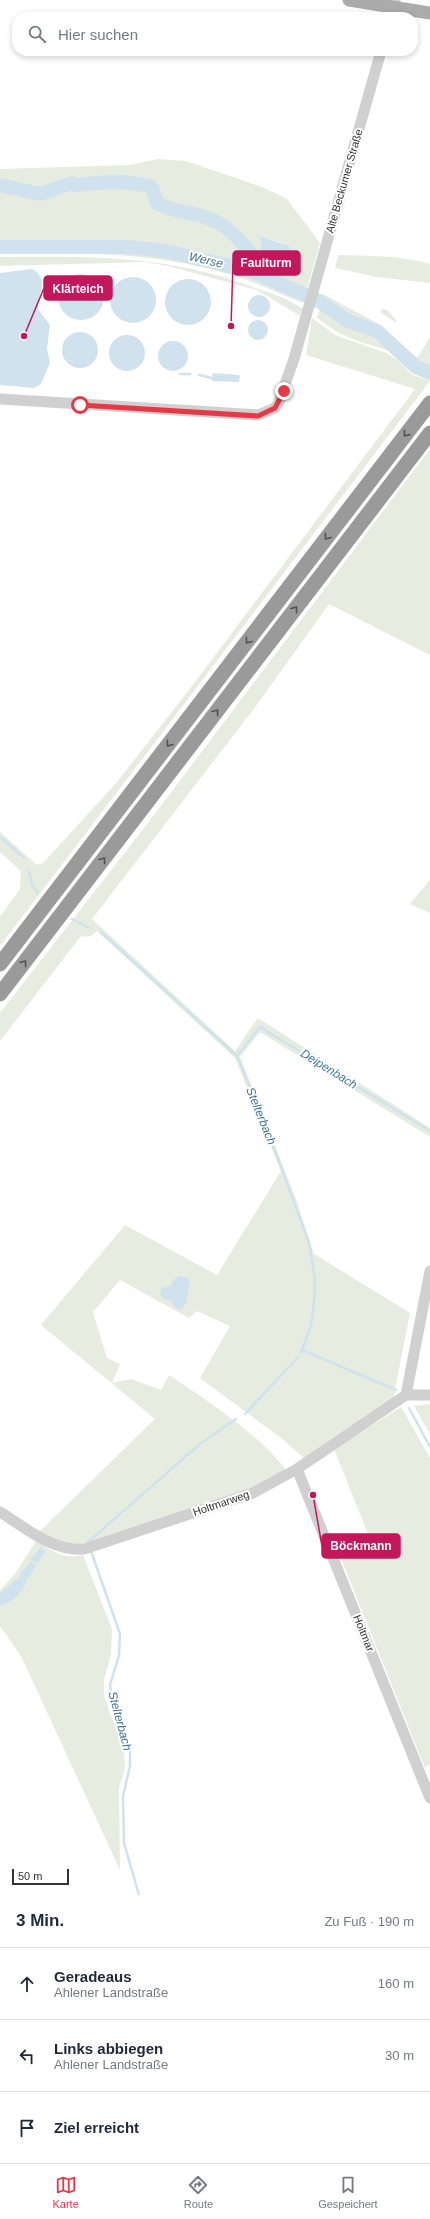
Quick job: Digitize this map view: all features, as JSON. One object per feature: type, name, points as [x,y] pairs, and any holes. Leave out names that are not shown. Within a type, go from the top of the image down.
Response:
[{"type":"highway","points":[[0,964],[430,403]]},
{"type":"highway","points":[[0,994],[430,433]]},
{"type":"main road","points":[[349,0],[418,12]]},
{"type":"main road","points":[[418,12],[430,14]]},
{"type":"street","name":"Alte Beckumer Straße","points":[[0,400],[258,416],[275,408],[284,391],[380,56]]},
{"type":"street","points":[[430,1271],[406,1396],[430,1395]]},
{"type":"street","name":"Holtmarweg","points":[[0,1512],[55,1546],[73,1550],[84,1549],[253,1493],[297,1469],[406,1396]]},
{"type":"street","name":"Holtmar","points":[[297,1469],[430,1798]]},
{"type":"shaded area","points":[[158,159],[186,161],[262,187],[287,199],[320,243],[303,303],[261,285],[235,276],[177,262],[119,255],[0,253],[0,169],[130,165]],"holes":[[[260,236],[282,243],[279,268],[279,263],[276,259],[261,254]]]},
{"type":"shaded area","points":[[338,255],[396,257],[430,264],[430,283],[377,277],[335,268]]},
{"type":"shaded area","points":[[0,257],[97,258],[160,263],[222,276],[279,296],[303,309],[300,316],[257,290],[168,266],[145,262],[0,266]]},
{"type":"shaded area","points":[[323,294],[377,323],[417,358],[430,337],[430,378],[413,372],[401,359],[390,351],[357,341],[337,332],[317,318]]},
{"type":"shaded area","points":[[382,309],[387,310],[397,321],[395,322],[380,312]]},
{"type":"shaded area","points":[[312,318],[335,335],[386,353],[399,361],[411,374],[430,381],[0,946],[0,917],[20,889],[21,871],[0,852],[0,832],[37,865],[43,863],[117,782],[192,686],[415,389],[306,355]]},
{"type":"shaded area","points":[[430,449],[430,655],[329,604],[256,706],[92,919],[235,1051],[258,1018],[430,1128],[430,1137],[260,1032],[240,1057],[296,1199],[314,1254],[410,1313],[393,1400],[304,1458],[281,1438],[200,1378],[230,1326],[197,1311],[189,1318],[120,1280],[93,1312],[107,1358],[120,1364],[112,1383],[131,1379],[161,1390],[169,1375],[247,1431],[275,1457],[286,1470],[254,1489],[71,1547],[38,1533],[155,1419],[41,1325],[125,1225],[217,1275],[281,1171],[235,1058],[97,931],[90,936],[81,936],[0,1041],[0,1013],[151,819]]},
{"type":"shaded area","points":[[430,880],[430,913],[410,904]]},
{"type":"shaded area","points":[[430,1404],[430,1434],[414,1406]]},
{"type":"shaded area","points":[[401,1407],[430,1458],[430,1764],[425,1768],[336,1546],[368,1534],[334,1449]]},
{"type":"shaded area","points":[[36,1541],[58,1554],[70,1556],[83,1555],[112,1629],[111,1655],[104,1679],[104,1694],[109,1711],[124,1746],[125,1768],[119,1788],[120,1870],[21,1656],[0,1626],[0,1590],[15,1574]]},
{"type":"water","points":[[260,236],[289,246],[294,263],[291,276],[280,273],[279,263],[276,259],[261,254]]},
{"type":"water","points":[[32,269],[41,277],[42,282],[38,309],[50,325],[47,348],[50,363],[41,384],[34,388],[0,385],[0,273]]},
{"type":"water","points":[[76,274],[86,274],[94,278],[100,284],[104,292],[104,302],[100,310],[94,316],[86,320],[76,320],[68,316],[62,310],[58,302],[58,292],[62,284],[68,278]]},
{"type":"water","points":[[128,277],[138,277],[146,281],[152,287],[156,295],[156,305],[152,313],[146,319],[138,323],[128,323],[120,319],[114,313],[110,305],[110,295],[114,287],[120,281]]},
{"type":"water","points":[[188,279],[201,283],[207,289],[211,302],[207,315],[201,321],[188,325],[175,321],[169,315],[165,302],[169,289],[175,283]]},
{"type":"water","points":[[259,295],[263,296],[269,302],[269,310],[263,316],[259,317],[255,316],[249,310],[248,306],[249,302],[255,296]]},
{"type":"water","points":[[254,320],[262,320],[268,326],[268,334],[262,340],[254,340],[248,334],[248,326]]},
{"type":"water","points":[[84,332],[93,337],[97,343],[97,357],[93,363],[84,368],[76,368],[67,363],[63,357],[62,346],[67,337],[73,333]]},
{"type":"water","points":[[131,335],[140,340],[144,346],[144,360],[140,366],[131,371],[123,371],[114,366],[110,360],[109,349],[114,340],[120,336]]},
{"type":"water","points":[[173,341],[184,345],[188,356],[184,367],[173,371],[162,367],[158,356],[162,345]]},
{"type":"water","points":[[213,373],[240,375],[239,382],[212,381]]},
{"type":"water","points":[[179,1276],[188,1278],[190,1282],[186,1303],[181,1310],[175,1307],[170,1300],[163,1299],[160,1294],[162,1288],[171,1286],[173,1280]]},
{"type":"water","points":[[40,1548],[45,1552],[37,1564],[30,1559]]},
{"type":"water","points":[[31,1562],[36,1565],[28,1579],[20,1573]]},
{"type":"water","points":[[21,1576],[26,1579],[26,1583],[21,1592],[13,1599],[0,1606],[0,1593]]},
{"type":"waterway","points":[[0,185],[40,194],[72,183],[76,185],[105,182],[125,182],[152,187],[157,203],[162,206],[206,217],[222,225],[235,235],[252,255],[251,271]]},
{"type":"waterway","name":"Werse","points":[[0,247],[128,247],[165,251],[251,271],[319,301],[348,321],[377,331],[416,367],[430,373]]},
{"type":"waterway","points":[[180,374],[190,374]]},
{"type":"waterway","points":[[199,375],[212,378]]},
{"type":"waterway","name":"Stelterbach","points":[[0,837],[24,858]]},
{"type":"waterway","name":"Stelterbach","points":[[29,871],[32,885],[38,893]]},
{"type":"waterway","name":"Stelterbach","points":[[72,919],[88,927]]},
{"type":"waterway","name":"Stelterbach","points":[[101,932],[237,1056],[261,1113],[309,1243],[315,1279],[314,1304],[311,1326],[301,1352]]},
{"type":"waterway","name":"Deipenbach","points":[[237,1056],[260,1027],[430,1131]]},
{"type":"waterway","points":[[302,1350],[396,1390]]},
{"type":"waterway","name":"Stelterbach","points":[[245,1414],[298,1357]]},
{"type":"waterway","points":[[409,1408],[430,1447]]},
{"type":"waterway","name":"Stelterbach","points":[[88,1542],[201,1443],[236,1419]]},
{"type":"waterway","name":"Stelterbach","points":[[91,1551],[120,1634],[119,1655],[110,1685],[113,1703],[130,1747],[130,1766],[123,1796],[124,1843],[139,1895]]},
{"type":"place","name":"Faulturm","points":[[231,326]]},
{"type":"place","name":"Klärteich","points":[[24,336]]},
{"type":"place","name":"Böckmann","points":[[313,1495]]},
{"type":"route","points":[[80,405],[258,416],[275,408],[284,391]]}]
